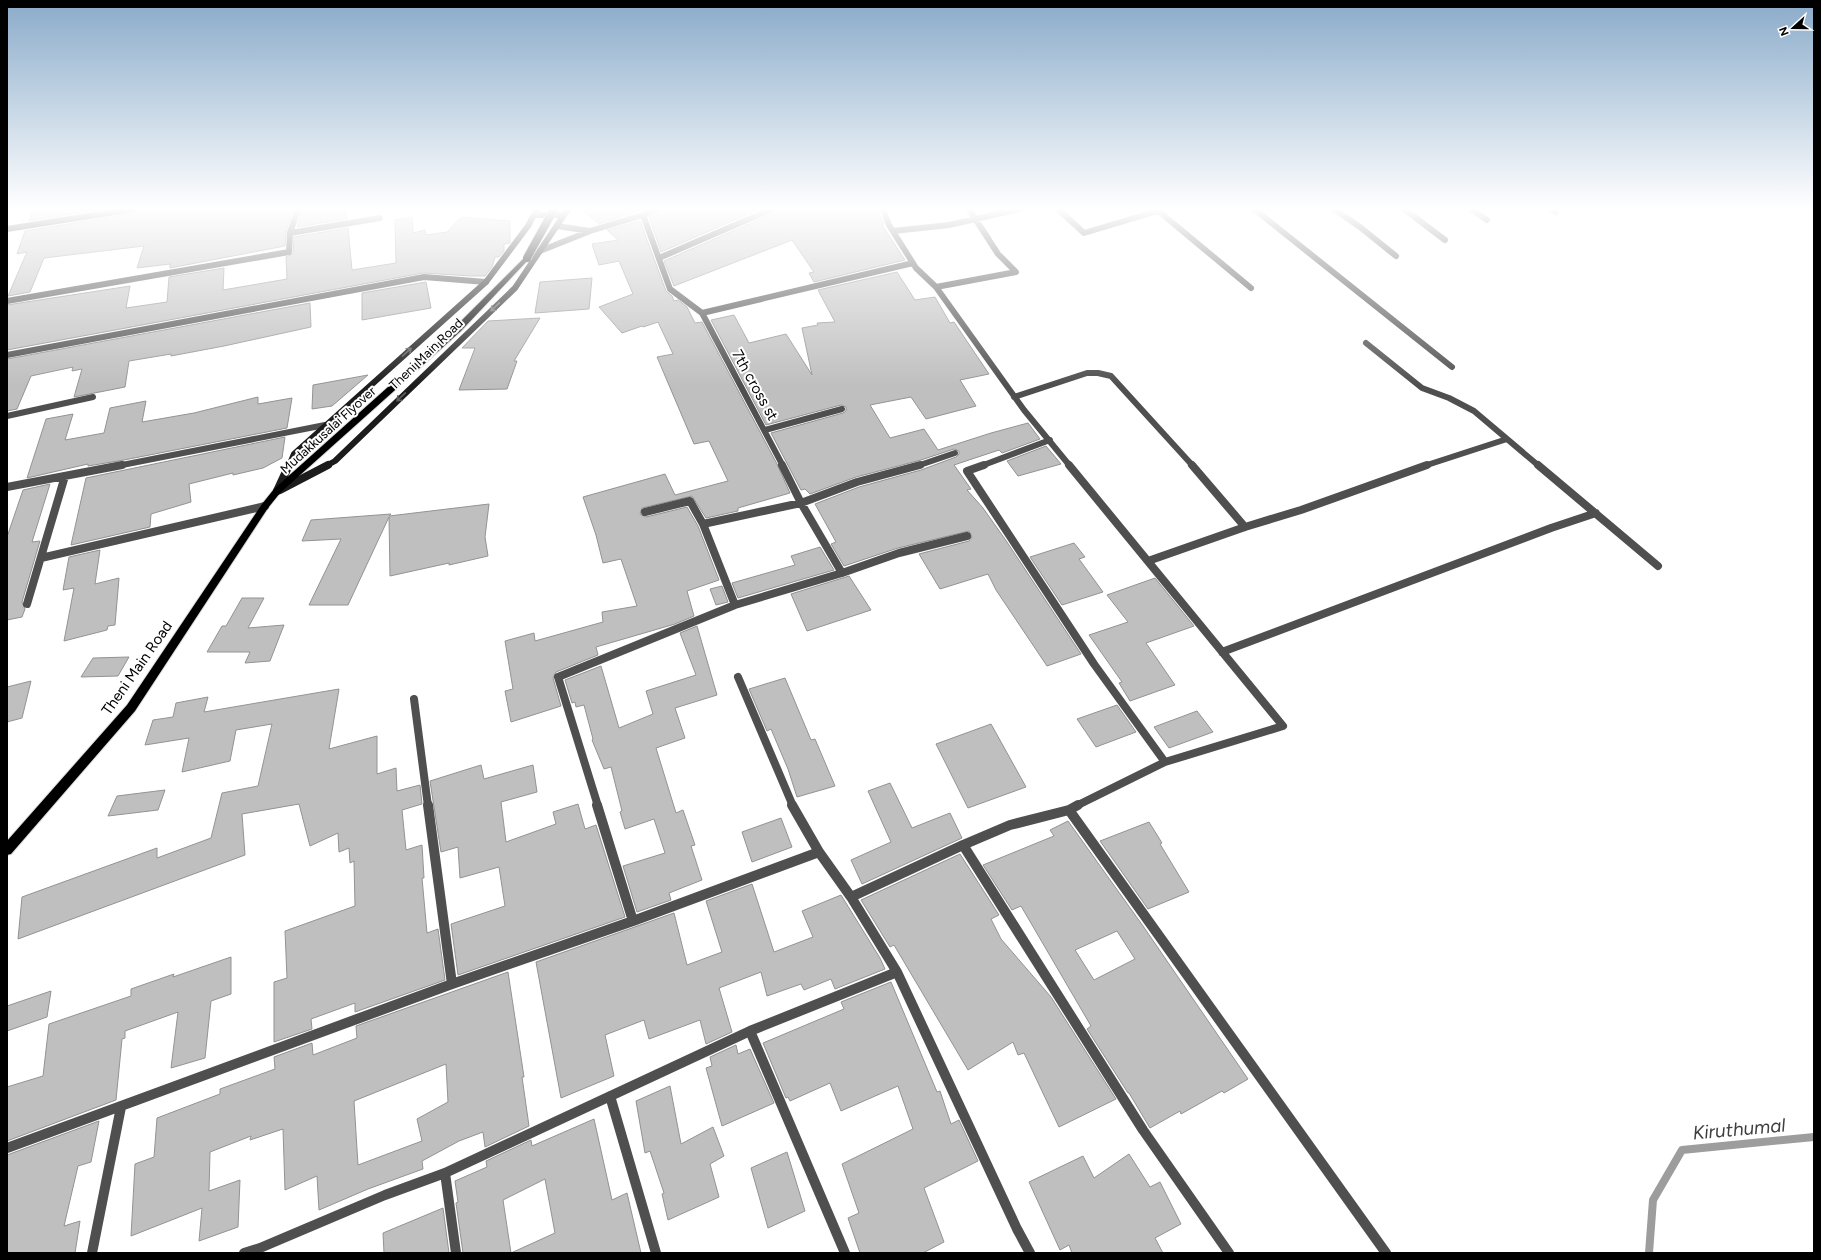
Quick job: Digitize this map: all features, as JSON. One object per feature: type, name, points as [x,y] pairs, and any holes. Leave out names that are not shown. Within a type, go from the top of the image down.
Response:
[{"type":"main road","name":"Theni Main Road","points":[[7,850],[131,708],[265,506],[277,492],[294,454],[486,282],[496,268]]},
{"type":"main road","name":"Mudakkusalai Flyover","points":[[277,492],[458,329],[517,268]]},
{"type":"main road","name":"Theni Main Road","points":[[277,492],[334,461],[515,288],[529,268]]},
{"type":"street","points":[[7,301],[198,268]]},
{"type":"street","name":"7th cross st","points":[[662,268],[670,289],[702,313],[765,430],[801,502],[842,573]]},
{"type":"street","points":[[702,313],[892,268]]},
{"type":"street","points":[[851,896],[1010,825],[1070,810],[1165,762],[1283,726],[1014,397],[936,287],[916,268]]},
{"type":"street","points":[[936,287],[1016,272],[1012,268]]},
{"type":"street","points":[[1227,268],[1251,288]]},
{"type":"street","points":[[1328,268],[1452,367]]},
{"type":"street","points":[[7,355],[424,276],[486,282]]},
{"type":"street","points":[[1366,343],[1422,388],[1449,398],[1474,411],[1658,566]]},
{"type":"street","points":[[1014,397],[1087,373],[1098,373],[1111,376],[1176,446],[1245,527]]},
{"type":"street","points":[[7,416],[93,397]]},
{"type":"street","points":[[765,430],[842,409]]},
{"type":"street","points":[[7,488],[325,425]]},
{"type":"street","points":[[1148,560],[1245,527],[1301,510],[1440,460],[1507,439]]},
{"type":"street","points":[[1050,440],[967,471],[1094,664],[1165,762]]},
{"type":"street","points":[[703,524],[801,502],[857,482],[910,468],[955,453]]},
{"type":"street","points":[[27,604],[65,476]]},
{"type":"street","points":[[645,512],[690,501],[703,524],[735,605]]},
{"type":"street","points":[[41,558],[265,506]]},
{"type":"street","points":[[1222,652],[1551,528],[1596,513]]},
{"type":"street","points":[[633,921],[558,677],[735,605],[842,573],[899,553],[967,536]]},
{"type":"street","points":[[738,677],[796,814],[819,852],[851,896],[897,972],[1017,1229],[1030,1253]]},
{"type":"street","points":[[414,699],[452,984]]},
{"type":"street","points":[[1070,810],[1386,1253]]},
{"type":"street","points":[[963,845],[1143,1130],[1229,1253]]},
{"type":"street","points":[[7,1148],[452,984],[633,921],[819,852]]},
{"type":"street","points":[[244,1253],[260,1250],[385,1195],[445,1173],[750,1031],[897,972]]},
{"type":"street","points":[[750,1031],[846,1253]]},
{"type":"street","points":[[610,1096],[656,1253]]},
{"type":"street","points":[[92,1253],[121,1107]]},
{"type":"street","points":[[445,1173],[456,1253]]},
{"type":"building","points":[[20,268],[40,268],[30,292],[8,296]]},
{"type":"building","points":[[224,268],[223,290],[287,279],[286,268],[352,268],[352,270],[366,268],[491,268],[485,276],[423,273],[7,350],[7,305],[130,286],[126,308],[167,302],[169,277]]},
{"type":"building","points":[[622,268],[657,268],[666,291],[672,296],[674,301],[678,300],[687,307],[695,323],[702,322],[777,464],[790,493],[738,508],[738,511],[706,518],[692,496],[642,508],[640,514],[646,517],[687,507],[698,526],[719,580],[687,591],[694,616],[675,624],[596,647],[598,655],[556,672],[553,678],[561,706],[511,722],[505,691],[513,689],[505,641],[534,633],[535,641],[603,622],[602,612],[637,606],[621,559],[603,563],[596,535],[583,497],[665,474],[675,495],[728,481],[709,441],[694,444],[657,357],[673,354],[658,322],[622,333],[599,307],[633,294]]},
{"type":"building","points":[[667,268],[721,268],[674,286]]},
{"type":"building","points":[[811,268],[873,268],[814,282],[809,273],[814,272]]},
{"type":"building","points":[[897,272],[915,300],[935,297],[950,323],[954,322],[989,374],[960,380],[976,406],[926,419],[911,397],[870,405],[890,438],[924,429],[938,450],[1028,423],[1040,439],[1002,453],[999,450],[954,465],[971,489],[967,490],[983,508],[1007,542],[1081,654],[1047,666],[996,590],[988,574],[940,589],[919,554],[969,541],[972,537],[969,531],[898,548],[844,566],[831,544],[836,542],[815,504],[859,487],[921,470],[956,457],[959,454],[959,451],[954,449],[921,460],[856,477],[810,494],[805,489],[801,490],[771,433],[843,413],[846,411],[846,407],[841,405],[766,425],[711,320],[734,315],[749,343],[786,334],[812,375],[802,328],[818,325],[817,323],[835,322],[818,290]]},
{"type":"building","points":[[592,278],[589,309],[535,313],[540,282]]},
{"type":"building","points":[[426,282],[431,308],[362,320],[362,293]]},
{"type":"building","points":[[310,303],[311,327],[171,356],[171,354],[129,361],[125,387],[74,397],[82,369],[72,371],[73,367],[31,376],[17,409],[7,411],[7,359]]},
{"type":"building","points":[[540,318],[514,361],[517,361],[507,389],[459,390],[475,348],[462,348],[488,321]]},
{"type":"building","points":[[368,375],[332,406],[312,409],[313,385]]},
{"type":"building","points":[[258,397],[258,404],[292,398],[287,428],[124,460],[88,466],[88,464],[27,478],[46,419],[73,414],[65,440],[104,433],[110,408],[146,401],[142,422],[194,413]]},
{"type":"building","points":[[285,437],[282,458],[263,468],[233,475],[233,473],[189,484],[191,502],[151,514],[150,527],[71,545],[86,478]]},
{"type":"building","points":[[1046,446],[1061,464],[1018,476],[1007,461]]},
{"type":"building","points":[[50,484],[32,542],[40,541],[22,602],[25,609],[22,617],[7,620],[7,537],[23,490]]},
{"type":"building","points":[[489,504],[485,537],[488,556],[390,576],[389,517],[348,605],[309,605],[341,539],[302,541],[311,520],[391,514],[389,516]]},
{"type":"building","points":[[1074,543],[1085,557],[1079,559],[1103,592],[1062,605],[1030,557]]},
{"type":"building","points":[[820,547],[834,570],[738,598],[732,583],[795,565],[791,556]]},
{"type":"building","points":[[100,550],[95,584],[119,578],[115,625],[108,626],[107,630],[64,641],[74,588],[63,590],[69,557]]},
{"type":"building","points":[[849,576],[871,610],[807,631],[791,594]]},
{"type":"building","points":[[1155,578],[1194,626],[1146,643],[1175,685],[1130,701],[1119,683],[1122,682],[1089,635],[1128,622],[1107,595]]},
{"type":"building","points":[[722,586],[728,602],[716,605],[710,589]]},
{"type":"building","points":[[242,598],[264,598],[248,628],[284,625],[270,661],[245,663],[250,652],[207,652],[222,626],[226,626]]},
{"type":"building","points":[[697,626],[717,695],[675,708],[685,738],[656,748],[676,813],[683,810],[695,845],[691,846],[702,880],[669,893],[671,900],[637,912],[623,866],[665,853],[654,819],[625,829],[611,767],[604,769],[592,740],[584,705],[576,707],[575,702],[572,703],[565,680],[601,666],[619,728],[653,714],[646,691],[696,675],[680,633]]},
{"type":"building","points":[[129,657],[118,676],[81,677],[93,658]]},
{"type":"building","points":[[785,678],[811,740],[815,739],[835,786],[797,797],[788,769],[771,729],[767,731],[749,689]]},
{"type":"building","points":[[31,681],[22,718],[7,722],[7,687]]},
{"type":"building","points":[[339,689],[329,749],[377,736],[377,774],[396,768],[397,791],[420,785],[422,804],[402,810],[406,850],[422,845],[424,878],[422,878],[427,933],[438,929],[445,980],[355,1012],[355,1003],[311,1019],[312,1029],[274,1042],[274,982],[287,978],[285,931],[355,906],[354,861],[350,863],[349,848],[339,852],[338,833],[310,846],[299,804],[242,814],[245,855],[18,939],[22,897],[157,848],[157,858],[211,838],[222,793],[258,786],[272,724],[236,730],[230,761],[182,772],[189,738],[145,745],[153,720],[173,717],[176,703],[208,697],[204,712]]},
{"type":"building","points":[[1117,705],[1136,732],[1096,747],[1077,719]]},
{"type":"building","points":[[1197,711],[1213,732],[1169,748],[1154,727]]},
{"type":"building","points":[[991,724],[1026,787],[968,808],[936,744]]},
{"type":"building","points":[[481,765],[484,779],[533,765],[537,792],[501,802],[506,842],[556,824],[553,812],[578,804],[585,829],[596,825],[625,917],[458,975],[451,924],[505,906],[499,867],[460,878],[458,847],[441,852],[430,781]]},
{"type":"building","points":[[890,783],[912,828],[950,813],[962,838],[862,884],[851,860],[891,842],[868,791]]},
{"type":"building","points":[[165,790],[158,810],[108,816],[117,796]]},
{"type":"building","points":[[781,818],[792,847],[752,862],[742,832]]},
{"type":"building","points":[[1068,821],[1143,926],[1248,1079],[1224,1093],[1222,1091],[1181,1114],[1180,1111],[1150,1128],[1087,1029],[1091,1026],[1021,906],[1012,910],[983,865],[1054,836],[1050,830]],"holes":[[[1117,931],[1135,959],[1094,980],[1075,950]]]},
{"type":"building","points":[[1149,822],[1162,843],[1160,844],[1189,892],[1148,909],[1100,841]]},
{"type":"building","points":[[960,854],[999,915],[991,919],[1001,939],[1051,997],[1116,1099],[1059,1127],[1024,1053],[1018,1055],[1013,1042],[968,1070],[894,945],[890,947],[861,900]]},
{"type":"building","points":[[752,884],[774,952],[813,937],[802,911],[841,895],[880,958],[885,969],[835,989],[831,979],[804,990],[801,984],[767,996],[761,972],[719,988],[732,1032],[706,1044],[700,1020],[649,1039],[644,1020],[605,1035],[614,1076],[561,1098],[536,962],[674,913],[687,965],[722,952],[706,901]]},
{"type":"building","points":[[231,957],[231,994],[211,1001],[205,1058],[171,1068],[178,1012],[125,1031],[125,1038],[122,1039],[116,1100],[7,1141],[7,1087],[43,1076],[49,1024],[131,996],[131,989],[174,974],[173,977]]},
{"type":"building","points":[[508,972],[524,1077],[522,1077],[529,1126],[485,1147],[483,1132],[459,1141],[422,1161],[423,1169],[368,1189],[319,1210],[317,1176],[285,1190],[283,1129],[250,1140],[251,1136],[210,1152],[209,1191],[240,1180],[238,1227],[199,1241],[202,1208],[131,1236],[135,1164],[154,1157],[157,1118],[220,1094],[220,1089],[275,1069],[274,1057],[312,1043],[313,1055],[357,1038],[356,1026]],"holes":[[[446,1064],[448,1102],[417,1119],[422,1141],[358,1165],[354,1101]]]},
{"type":"building","points":[[891,982],[937,1092],[940,1091],[951,1124],[959,1120],[978,1161],[924,1188],[944,1242],[923,1253],[860,1253],[848,1218],[859,1213],[842,1164],[913,1129],[898,1086],[841,1111],[830,1083],[790,1101],[788,1097],[786,1098],[763,1043],[844,1009],[841,1002]]},
{"type":"building","points":[[51,991],[47,1017],[7,1031],[7,1006]]},
{"type":"building","points":[[736,1045],[738,1054],[750,1049],[774,1103],[722,1126],[706,1068],[712,1066],[710,1057]]},
{"type":"building","points":[[670,1086],[681,1144],[713,1127],[724,1156],[710,1164],[719,1197],[668,1220],[662,1194],[664,1193],[650,1151],[645,1153],[636,1101]]},
{"type":"building","points":[[594,1119],[612,1200],[627,1193],[641,1253],[511,1253],[463,1253],[456,1203],[458,1202],[455,1181],[487,1167],[486,1161],[531,1140],[532,1146]],"holes":[[[545,1179],[555,1233],[511,1253],[503,1200]]]},
{"type":"building","points":[[99,1121],[91,1162],[78,1166],[64,1226],[80,1221],[75,1253],[7,1253],[7,1155]]},
{"type":"building","points":[[787,1152],[805,1211],[768,1228],[751,1168]]},
{"type":"building","points":[[1129,1154],[1150,1187],[1160,1182],[1181,1224],[1155,1238],[1163,1253],[1072,1253],[1069,1245],[1060,1250],[1029,1182],[1083,1156],[1094,1178]]},
{"type":"building","points":[[443,1208],[449,1253],[384,1253],[383,1233]]},
{"type":"waterway","name":"Kiruthumal","points":[[1649,1253],[1653,1200],[1682,1150],[1814,1137]]}]
